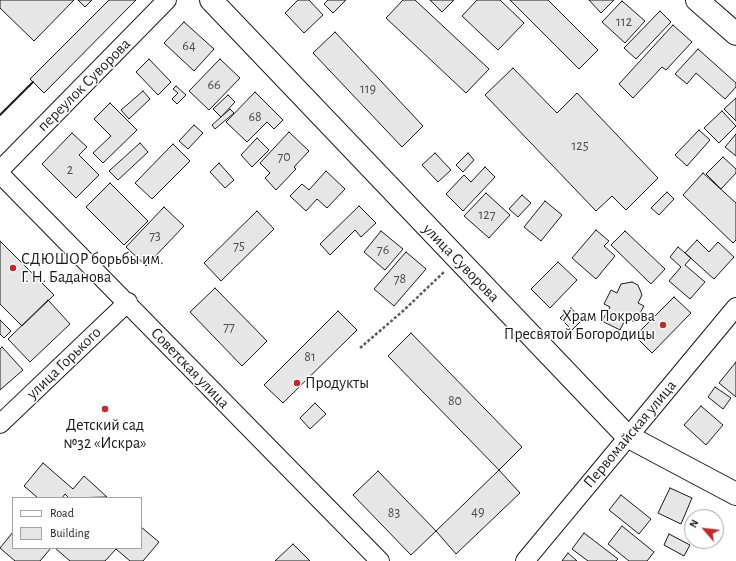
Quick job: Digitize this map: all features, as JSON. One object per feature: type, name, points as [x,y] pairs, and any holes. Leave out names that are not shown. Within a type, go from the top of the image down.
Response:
[{"type":"main road","name":"улица Суворова","points":[[211,0],[457,260],[627,436],[736,494]]},
{"type":"main road","points":[[697,0],[736,34]]},
{"type":"street","name":"переулок Суворова","points":[[0,170],[167,0]]},
{"type":"street","name":"Советская улица","points":[[0,174],[128,302],[224,403],[380,561]]},
{"type":"street","name":"улица Горького","points":[[0,424],[128,302]]},
{"type":"street","name":"Первомайская улица","points":[[525,561],[627,436],[736,307]]},
{"type":"path","points":[[360,348],[403,311],[457,260]]},
{"type":"building","points":[[0,0],[74,0],[34,41],[0,8]]},
{"type":"building","points":[[78,0],[92,0],[85,7]]},
{"type":"building","points":[[109,0],[136,0],[44,93],[30,79]]},
{"type":"building","points":[[298,0],[309,0],[323,15],[304,33],[285,13]]},
{"type":"building","points":[[328,0],[346,0],[333,13],[324,4]]},
{"type":"building","points":[[403,0],[415,0],[489,69],[466,93],[386,18]]},
{"type":"building","points":[[430,0],[454,0],[442,12]]},
{"type":"building","points":[[477,0],[500,0],[524,23],[498,50],[462,16]]},
{"type":"building","points":[[510,0],[548,0],[598,50],[579,69]]},
{"type":"building","points":[[589,0],[614,0],[601,13]]},
{"type":"building","points":[[622,1],[645,21],[625,43],[602,22]]},
{"type":"building","points":[[660,11],[671,22],[636,59],[624,48]]},
{"type":"building","points":[[184,22],[214,49],[194,71],[164,43]]},
{"type":"building","points":[[673,25],[692,42],[666,70],[662,67],[633,98],[619,84]]},
{"type":"building","points":[[335,32],[423,126],[402,147],[313,53]]},
{"type":"building","points":[[698,49],[736,83],[736,87],[725,99],[696,73],[687,84],[675,74]]},
{"type":"building","points":[[149,59],[171,82],[158,95],[136,72]]},
{"type":"building","points":[[220,59],[240,78],[209,110],[189,91]]},
{"type":"building","points":[[513,68],[557,113],[577,93],[658,178],[626,210],[612,196],[596,211],[485,95]]},
{"type":"building","points":[[176,86],[186,95],[177,104],[172,99],[178,93],[173,89]]},
{"type":"building","points":[[143,91],[150,99],[129,119],[121,110]]},
{"type":"building","points":[[255,92],[283,120],[274,129],[267,122],[247,142],[226,122]]},
{"type":"building","points":[[228,95],[235,102],[221,117],[213,109]]},
{"type":"building","points":[[736,98],[736,121],[724,109]]},
{"type":"building","points":[[110,103],[137,130],[103,163],[93,153],[111,136],[94,119]]},
{"type":"building","points":[[230,109],[234,113],[215,129],[212,125]]},
{"type":"building","points":[[722,111],[736,126],[719,143],[704,128]]},
{"type":"building","points":[[194,125],[203,133],[188,149],[179,141]]},
{"type":"building","points":[[699,130],[710,140],[687,166],[675,155]]},
{"type":"building","points":[[289,132],[309,151],[294,167],[296,169],[276,190],[265,178],[270,173],[260,163]]},
{"type":"building","points":[[72,133],[87,147],[79,155],[99,175],[76,198],[42,164]]},
{"type":"building","points":[[736,134],[736,156],[725,147]]},
{"type":"building","points":[[257,138],[269,150],[252,167],[241,155]]},
{"type":"building","points":[[140,143],[148,152],[118,180],[109,171]]},
{"type":"building","points":[[173,144],[190,161],[152,199],[135,183]]},
{"type":"building","points":[[435,153],[451,170],[438,182],[422,165]]},
{"type":"building","points":[[468,153],[474,160],[463,172],[456,165]]},
{"type":"building","points":[[723,157],[736,169],[736,173],[721,189],[706,174]]},
{"type":"building","points":[[219,163],[234,180],[225,188],[210,172]]},
{"type":"building","points":[[485,167],[495,177],[463,211],[446,194],[464,175],[471,182]]},
{"type":"building","points":[[326,171],[345,189],[327,208],[317,199],[306,211],[290,196],[302,184],[309,190]]},
{"type":"building","points":[[703,173],[736,203],[736,240],[733,243],[683,195]]},
{"type":"building","points":[[110,183],[148,221],[124,245],[86,207]]},
{"type":"building","points":[[667,192],[674,199],[659,215],[651,208]]},
{"type":"building","points":[[486,193],[510,215],[489,238],[464,216]]},
{"type":"building","points":[[522,195],[531,203],[518,217],[509,209]]},
{"type":"building","points":[[545,201],[562,215],[541,241],[524,227]]},
{"type":"building","points":[[359,206],[376,223],[361,237],[355,230],[330,255],[320,244]]},
{"type":"building","points":[[164,207],[184,226],[146,266],[126,247]]},
{"type":"building","points":[[257,211],[274,229],[221,281],[204,263]]},
{"type":"building","points":[[596,230],[609,241],[604,246],[615,256],[596,279],[572,258]]},
{"type":"building","points":[[381,231],[403,249],[385,270],[364,252]]},
{"type":"building","points":[[625,231],[665,269],[651,284],[611,245]]},
{"type":"building","points":[[697,240],[709,252],[718,242],[734,257],[714,279],[685,253]]},
{"type":"building","name":"СДЮШОР борьбы им. Г. Н. Баданова","points":[[0,241],[54,295],[22,326],[0,304]]},
{"type":"building","points":[[678,247],[691,258],[685,265],[705,282],[690,299],[669,281],[681,267],[670,257]]},
{"type":"building","points":[[406,252],[426,269],[394,306],[374,289]]},
{"type":"building","points":[[558,262],[577,280],[550,308],[531,289]]},
{"type":"building","points":[[632,282],[638,285],[642,295],[638,303],[644,306],[635,322],[626,318],[620,330],[602,321],[610,307],[604,304],[611,290],[617,293],[621,284]]},
{"type":"building","points":[[215,288],[267,341],[242,366],[190,312]]},
{"type":"building","name":"Храм Покрова Пресвятой Богородицы","points":[[674,297],[691,313],[652,353],[635,336]]},
{"type":"building","points":[[48,300],[70,324],[30,362],[8,339]]},
{"type":"building","points":[[571,308],[582,320],[572,330],[560,318]]},
{"type":"building","points":[[338,311],[357,330],[283,403],[264,385]]},
{"type":"building","points":[[0,320],[11,331],[4,338],[0,334]]},
{"type":"building","points":[[411,333],[522,447],[499,470],[388,356]]},
{"type":"building","points":[[2,347],[23,370],[0,390],[0,349]]},
{"type":"building","points":[[736,362],[736,397],[719,383]]},
{"type":"building","points":[[715,387],[731,398],[723,409],[708,397]]},
{"type":"building","points":[[315,403],[326,414],[310,429],[300,418]]},
{"type":"building","points":[[701,406],[723,425],[706,445],[684,425]]},
{"type":"building","points":[[43,463],[73,489],[84,476],[107,497],[68,497],[65,494],[63,497],[37,497],[24,486]]},
{"type":"building","points":[[499,470],[520,493],[456,554],[436,531]]},
{"type":"building","points":[[378,471],[436,531],[411,555],[353,495]]},
{"type":"building","points":[[670,488],[692,498],[687,509],[684,509],[684,517],[681,524],[658,513]]},
{"type":"building","points":[[621,495],[651,519],[639,534],[609,510]]},
{"type":"building","points":[[622,526],[654,552],[647,561],[629,561],[608,544]]},
{"type":"building","points":[[142,528],[159,542],[143,561],[130,561],[116,549],[142,549]]},
{"type":"building","points":[[12,533],[12,549],[50,549],[40,561],[15,561],[0,548]]},
{"type":"building","points":[[584,533],[618,559],[616,561],[588,561],[572,549]]},
{"type":"building","points":[[669,534],[684,542],[684,549],[688,549],[684,556],[664,545]]},
{"type":"building","points":[[293,544],[310,561],[275,561]]},
{"type":"building","points":[[56,549],[116,549],[105,561],[70,561]]},
{"type":"building","points":[[568,553],[577,561],[562,561]]},
{"type":"wall","points":[[0,115],[33,82]]},
{"type":"place","name":"СДЮШОР борьбы им. Г. Н. Баданова","points":[[13,268]]},
{"type":"place","name":"Храм Покрова Пресвятой Богородицы","points":[[663,325]]},
{"type":"place","name":"Продукты","points":[[297,383]]},
{"type":"place","name":"Детский сад №32 «Искра»","points":[[105,409]]}]
